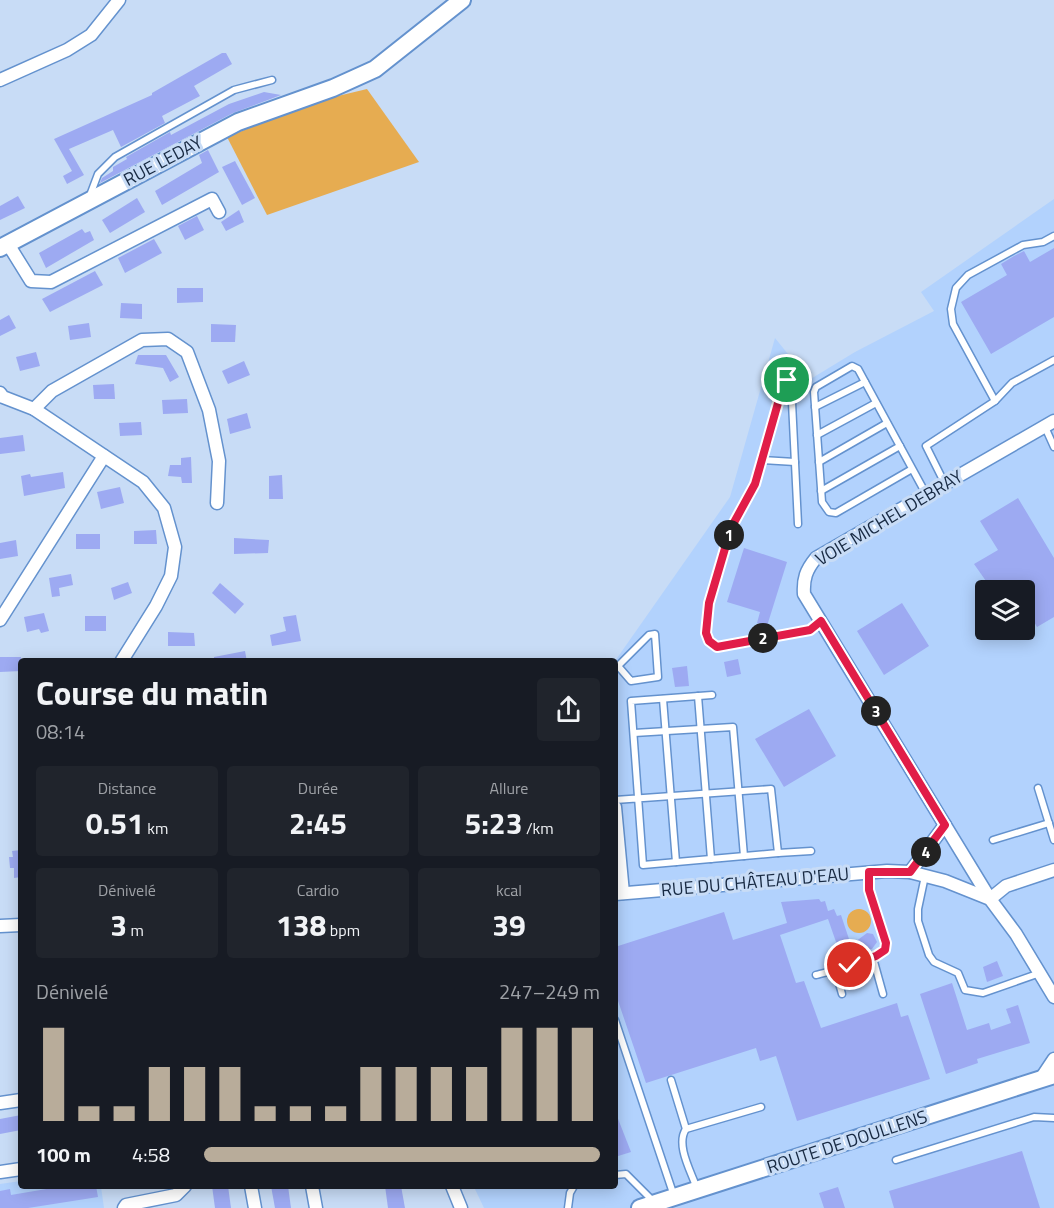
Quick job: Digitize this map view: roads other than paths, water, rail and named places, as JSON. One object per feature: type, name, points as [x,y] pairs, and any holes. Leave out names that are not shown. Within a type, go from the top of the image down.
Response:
[{"type":"main road","name":"RUE LEDAY","points":[[4,246],[238,122],[333,88],[375,69],[462,0]]},
{"type":"main road","name":"ROUTE DE DOULLENS","points":[[648,1205],[1047,1077]]},
{"type":"street","points":[[0,80],[67,50],[91,35],[118,0]]},
{"type":"street","points":[[4,246],[31,281],[51,282],[212,199],[219,212]]},
{"type":"street","points":[[34,409],[52,391],[142,340],[168,339],[187,352],[209,410],[219,461],[217,502]]},
{"type":"street","points":[[1,397],[34,409],[143,482],[165,508],[175,547],[171,576],[156,606],[124,658]]},
{"type":"street","name":"VOIE MICHEL DEBRAY","points":[[990,899],[804,594],[803,580],[809,566],[816,558],[1049,424]]},
{"type":"street","points":[[0,620],[104,456]]},
{"type":"street","points":[[910,872],[945,825]]},
{"type":"street","points":[[1054,870],[1006,886],[990,899],[1016,934],[1054,997]]},
{"type":"street","points":[[618,872],[619,894]]},
{"type":"street","name":"RUE DU CHÂTEAU D'EAU","points":[[619,894],[869,872],[910,872],[945,881],[990,899]]},
{"type":"street","points":[[0,926],[18,926]]},
{"type":"street","points":[[1047,1077],[1054,1059]]},
{"type":"street","points":[[0,1104],[18,1101]]},
{"type":"street","points":[[0,1172],[18,1169]]},
{"type":"street","points":[[124,1208],[126,1205],[176,1195],[182,1189]]},
{"type":"street","points":[[252,1189],[255,1208]]},
{"type":"street","points":[[313,1189],[316,1208]]},
{"type":"street","points":[[453,1189],[461,1208]]},
{"type":"lane","points":[[88,201],[98,174],[115,157],[234,90],[272,80]]},
{"type":"lane","points":[[995,401],[953,324],[951,309],[956,288],[968,275],[1023,245],[1043,242],[1054,236]]},
{"type":"lane","points":[[945,484],[926,446],[995,401],[1012,384],[1054,360]]},
{"type":"lane","points":[[912,469],[836,513],[829,512],[822,502],[815,407],[816,387],[852,366],[858,369],[927,495]]},
{"type":"lane","points":[[798,524],[790,380],[784,382],[755,484],[731,528],[709,603],[706,633],[709,641],[717,647],[810,630],[821,621]]},
{"type":"lane","points":[[815,407],[865,382]]},
{"type":"lane","points":[[817,435],[876,403]]},
{"type":"lane","points":[[819,462],[887,423]]},
{"type":"lane","points":[[1049,424],[1054,447]]},
{"type":"lane","points":[[821,490],[900,446]]},
{"type":"lane","points":[[762,460],[795,462]]},
{"type":"lane","points":[[618,667],[649,635],[656,634],[658,678],[631,681],[618,669]]},
{"type":"lane","points":[[698,696],[711,859]]},
{"type":"lane","points":[[712,696],[631,701],[643,865],[811,851]]},
{"type":"lane","points":[[663,699],[676,862]]},
{"type":"lane","points":[[634,733],[733,727],[744,856]]},
{"type":"lane","points":[[1038,788],[1054,840]]},
{"type":"lane","points":[[618,800],[771,789],[778,853]]},
{"type":"lane","points":[[993,840],[1049,823]]},
{"type":"lane","points":[[816,975],[873,958],[885,950],[886,943],[869,890],[869,872]]},
{"type":"lane","points":[[926,876],[918,909],[918,921],[929,955],[934,962],[958,973],[965,990],[983,993],[1040,973]]},
{"type":"lane","points":[[873,958],[883,994]]},
{"type":"lane","points":[[835,969],[842,994]]},
{"type":"lane","points":[[618,1029],[674,1197]]},
{"type":"lane","points":[[671,1080],[686,1129]]},
{"type":"lane","points":[[698,1190],[682,1143],[682,1134],[686,1129],[762,1107]]},
{"type":"lane","points":[[896,1160],[1034,1117],[1054,1118]]},
{"type":"lane","points":[[618,1175],[626,1174],[648,1205]]},
{"type":"lane","points":[[568,1208],[573,1189]]}]
